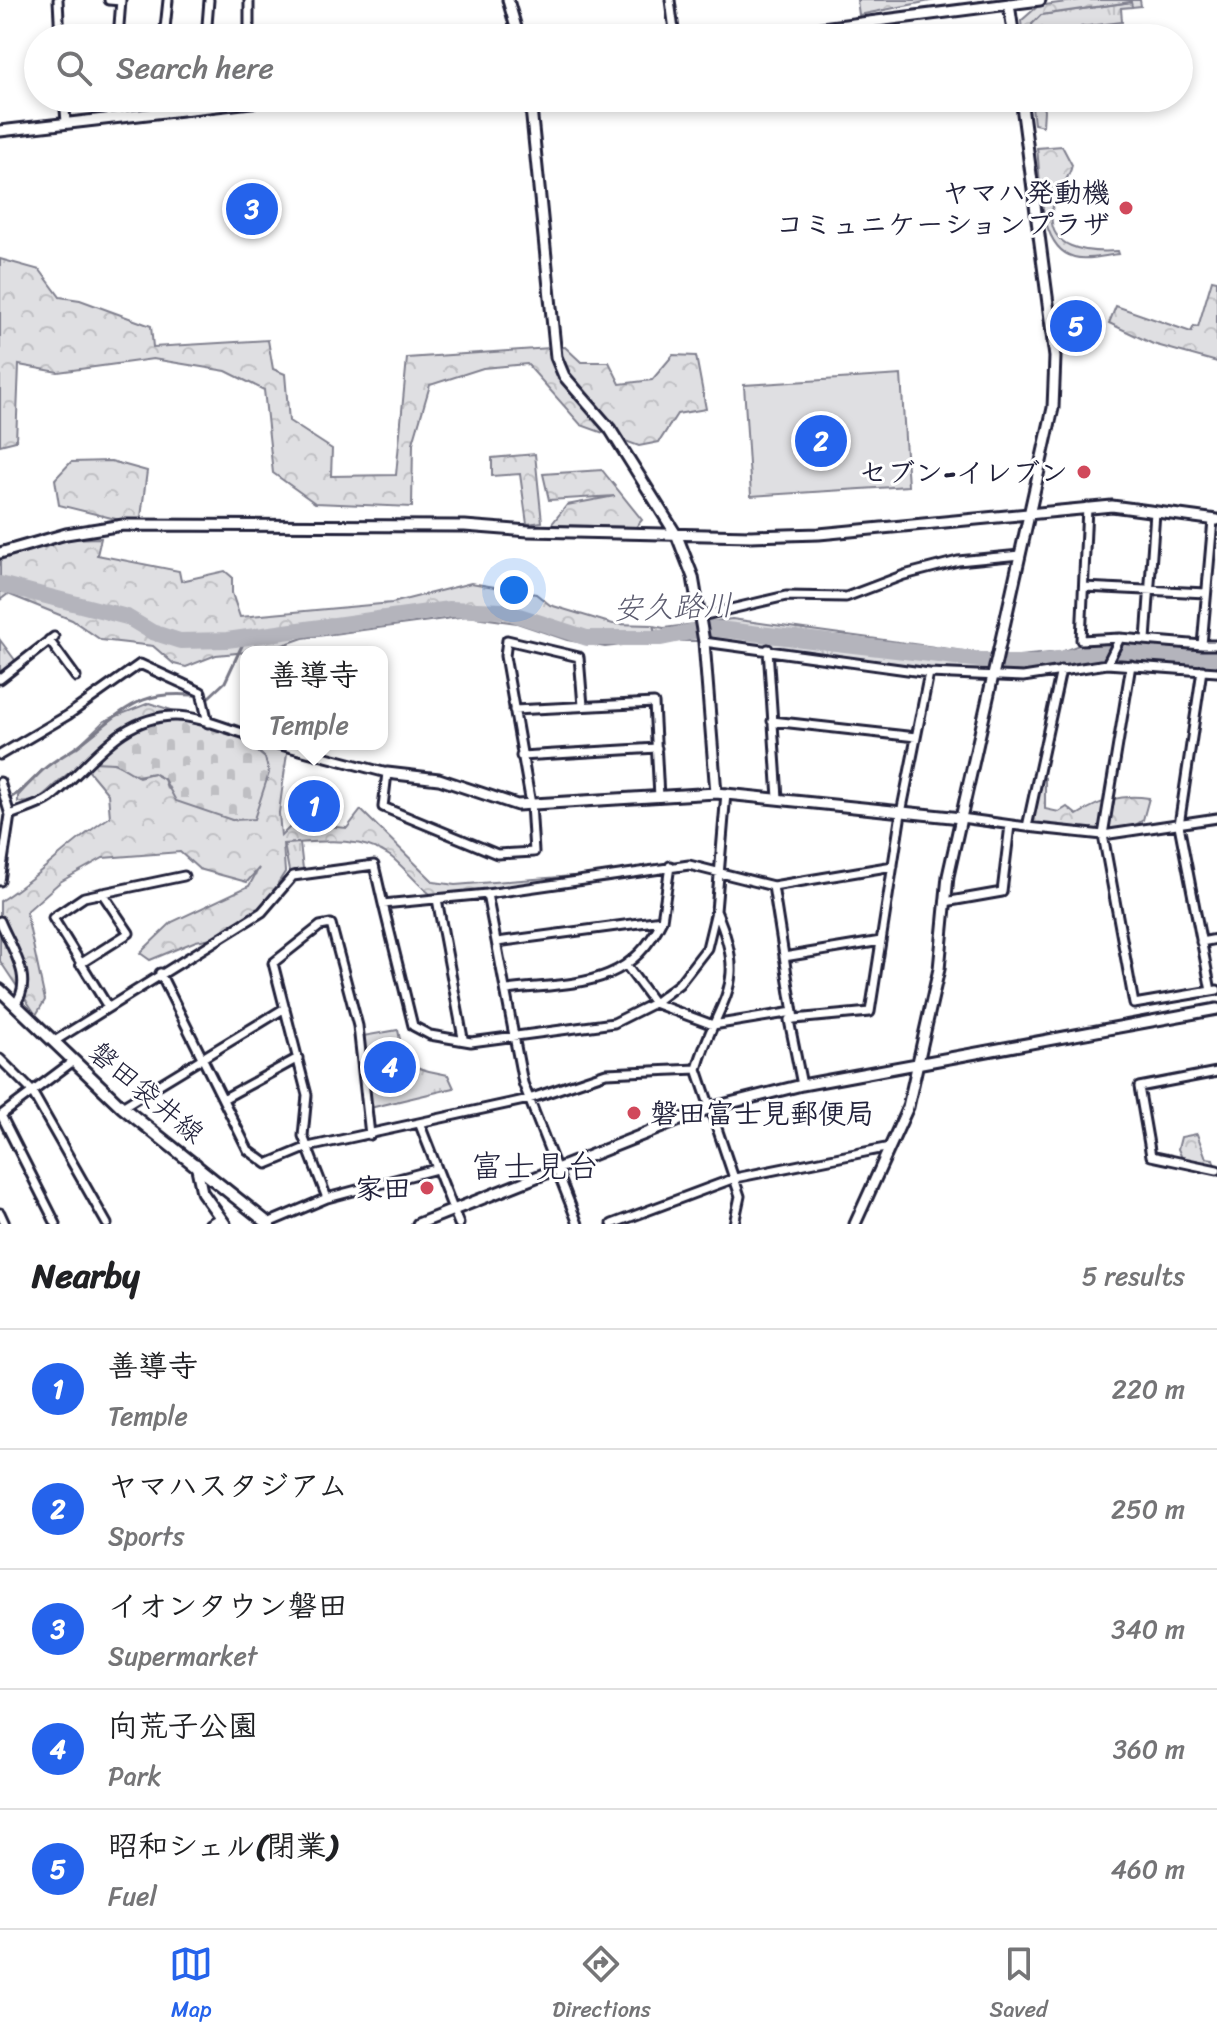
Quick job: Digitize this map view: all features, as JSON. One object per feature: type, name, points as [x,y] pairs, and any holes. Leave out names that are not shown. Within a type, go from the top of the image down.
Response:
[{"type":"main road","name":"磐田袋井線","points":[[0,990],[122,1107],[268,1224]]},
{"type":"street","points":[[58,0],[59,24]]},
{"type":"street","points":[[109,0],[121,0],[119,24]]},
{"type":"street","points":[[165,24],[168,0]]},
{"type":"street","points":[[207,24],[209,0]]},
{"type":"street","points":[[249,0],[249,24]]},
{"type":"street","points":[[508,0],[515,24]]},
{"type":"street","points":[[670,0],[673,24]]},
{"type":"street","points":[[853,24],[1040,0]]},
{"type":"street","points":[[1009,4],[1012,24]]},
{"type":"street","points":[[65,112],[66,122]]},
{"type":"street","points":[[0,131],[168,112]]},
{"type":"street","points":[[53,1042],[262,912],[293,876],[374,865],[413,1026],[430,1035],[463,1038],[471,1042],[614,1023],[654,1003],[679,984],[702,957],[716,911],[721,871],[721,793],[702,618],[693,577],[677,536],[610,429],[564,376],[556,357],[531,112]]},
{"type":"street","points":[[855,1224],[893,1146],[908,1107],[939,969],[945,902],[961,818],[1053,408],[1055,357],[1023,112]]},
{"type":"street","points":[[0,553],[50,538],[123,525],[465,526],[677,536],[819,534],[1112,506],[1215,520],[1202,645]]},
{"type":"street","points":[[1087,507],[1081,640],[1217,645]]},
{"type":"street","points":[[1146,640],[1155,512]]},
{"type":"street","points":[[702,618],[786,596],[846,597],[863,594],[904,575],[958,561],[1020,555]]},
{"type":"street","points":[[1084,587],[1206,593]]},
{"type":"street","points":[[0,679],[51,638],[76,677]]},
{"type":"street","points":[[704,639],[929,673],[1023,677],[1108,662],[1217,672]]},
{"type":"street","points":[[387,773],[383,807],[497,854],[534,852],[531,804],[505,656],[507,640],[579,657],[583,706]]},
{"type":"street","points":[[1108,662],[1119,640]]},
{"type":"street","points":[[768,649],[778,798]]},
{"type":"street","points":[[0,755],[68,715],[140,664],[201,692],[208,723]]},
{"type":"street","points":[[1131,665],[1103,835],[1134,1004],[1214,990],[1201,942],[1179,825],[1202,670]]},
{"type":"street","points":[[1027,827],[1061,670]]},
{"type":"street","points":[[626,965],[654,1003],[713,1025],[870,1012],[901,813],[929,673]]},
{"type":"street","points":[[514,710],[654,703],[659,797]]},
{"type":"street","points":[[10,815],[48,800],[90,757],[137,726],[175,716],[240,732]]},
{"type":"street","points":[[772,721],[916,737]]},
{"type":"street","points":[[521,756],[657,748]]},
{"type":"street","points":[[300,750],[387,773],[439,779],[506,801],[531,804],[721,793],[1103,835],[1217,818]]},
{"type":"street","points":[[0,782],[10,815],[0,881]]},
{"type":"street","points":[[945,902],[1002,892],[1010,825]]},
{"type":"street","points":[[383,904],[487,894],[670,866],[689,865],[721,871],[773,886],[893,866]]},
{"type":"street","points":[[507,990],[606,977],[626,965],[652,941],[662,920],[670,866]]},
{"type":"street","points":[[108,1007],[53,918],[84,897],[184,876]]},
{"type":"street","points":[[773,886],[793,1016]]},
{"type":"street","points":[[80,964],[129,933],[102,893]]},
{"type":"street","points":[[487,894],[529,1099],[578,1224]]},
{"type":"street","points":[[437,899],[463,1038]]},
{"type":"street","points":[[716,911],[729,941],[733,980],[697,1069],[740,1196],[735,1222],[745,1224]]},
{"type":"street","points":[[497,942],[662,920]]},
{"type":"street","points":[[0,921],[25,982],[24,994],[14,1005]]},
{"type":"street","points":[[327,1198],[303,1136],[307,1095],[273,963],[320,926],[331,924],[358,1026],[370,1135]]},
{"type":"street","points":[[1201,942],[1217,939]]},
{"type":"street","points":[[784,957],[881,941]]},
{"type":"street","points":[[160,973],[248,1150],[267,1164],[308,1147],[529,1099],[606,1073],[697,1069]]},
{"type":"street","points":[[122,1107],[285,1008]]},
{"type":"street","points":[[418,1224],[710,1108],[802,1085],[1217,1009]]},
{"type":"street","points":[[793,1016],[789,1020],[802,1085]]},
{"type":"street","points":[[223,1099],[298,1058]]},
{"type":"street","points":[[0,1059],[31,1090],[107,1224]]},
{"type":"street","points":[[56,1224],[0,1116],[72,1062]]},
{"type":"street","points":[[1217,1072],[1139,1087],[1151,1156],[1217,1170]]},
{"type":"street","points":[[420,1125],[459,1224]]},
{"type":"street","points":[[615,1223],[735,1178],[893,1146]]},
{"type":"street","points":[[196,1164],[202,1192],[222,1221],[209,1224]]},
{"type":"street","points":[[268,1224],[327,1198],[436,1169]]},
{"type":"street","points":[[0,1213],[5,1224]]},
{"type":"green space","points":[[857,0],[935,0],[859,15]]},
{"type":"green space","points":[[1080,0],[1140,0],[1141,6],[1132,7],[1131,2],[1041,15],[1032,24],[1021,24],[1038,6]]},
{"type":"green space","points":[[1132,2],[1132,7],[1121,8],[1122,22],[1032,24],[1041,15]]},
{"type":"green space","points":[[1033,112],[1044,112],[1043,126],[1034,124]]},
{"type":"green space","points":[[1062,146],[1072,165],[1053,206],[1055,232],[1070,246],[1094,251],[1118,251],[1119,254],[1074,257],[1062,251],[1053,240],[1043,210],[1037,148]]},
{"type":"green space","points":[[0,259],[40,270],[60,297],[80,300],[151,326],[153,347],[268,340],[273,369],[285,374],[289,421],[332,449],[331,476],[396,475],[407,358],[565,347],[581,362],[609,362],[620,384],[652,380],[673,355],[696,356],[706,409],[677,414],[659,442],[639,446],[581,425],[527,364],[483,368],[430,385],[413,443],[412,507],[315,503],[273,473],[264,390],[226,371],[153,359],[58,372],[19,365],[16,441],[0,445]]},
{"type":"green space","points":[[1212,280],[1217,281],[1217,362],[1153,344],[1109,323],[1116,306],[1191,332],[1194,326],[1198,327]]},
{"type":"green space","points":[[901,375],[908,486],[751,496],[744,385]]},
{"type":"green space","points":[[535,454],[542,522],[527,524],[520,474],[492,476],[492,458]]},
{"type":"green space","points":[[111,461],[147,471],[140,525],[59,505],[55,479],[71,462]]},
{"type":"green space","points":[[602,470],[642,520],[636,527],[551,525],[567,505],[615,496],[549,500],[543,474]]},
{"type":"green space","points":[[101,538],[97,555],[179,571],[181,581],[225,571],[232,577],[232,593],[240,617],[392,603],[471,583],[536,594],[550,605],[613,624],[653,625],[657,641],[605,647],[567,640],[517,623],[467,616],[303,638],[280,646],[240,646],[240,653],[216,655],[186,667],[174,664],[153,646],[101,640],[72,620],[8,594],[0,600],[0,555],[65,539]]},
{"type":"green space","points":[[732,619],[1008,657],[1061,652],[1092,640],[1217,645],[1217,671],[1095,666],[1023,677],[980,675],[697,641],[657,641],[653,626],[664,628]]},
{"type":"green space","points":[[0,640],[18,664],[0,679]]},
{"type":"green space","points":[[149,703],[181,713],[73,770],[36,800],[18,802],[18,796],[42,770],[79,745],[104,721]]},
{"type":"green space","points":[[161,720],[200,721],[231,730],[240,737],[240,750],[255,750],[265,758],[269,773],[254,819],[232,820],[176,801],[164,779],[153,773],[137,776],[115,763],[93,762],[118,738]]},
{"type":"green space","points":[[257,750],[283,750],[287,753],[279,813],[281,836],[294,823],[347,828],[361,810],[434,882],[455,885],[573,876],[542,886],[437,899],[396,861],[378,849],[338,841],[283,844],[285,872],[278,883],[278,893],[245,922],[222,936],[196,941],[150,960],[140,953],[172,922],[249,886],[259,868],[247,882],[199,869],[180,852],[103,858],[60,882],[26,912],[45,1000],[36,1015],[0,961],[0,901],[110,817],[108,794],[88,770],[92,764],[105,761],[139,777],[153,773],[164,779],[167,788],[232,820],[265,758]]},
{"type":"green space","points":[[1045,778],[1045,809],[1059,812],[1067,807],[1077,815],[1112,799],[1149,798],[1143,820],[1125,832],[1103,835],[1051,825],[1027,827],[1037,779]]},
{"type":"green space","points":[[300,843],[303,869],[289,871],[284,844]]},
{"type":"green space","points":[[398,1030],[407,1059],[418,1067],[448,1075],[454,1088],[370,1108],[363,1036]]},
{"type":"green space","points":[[1197,1134],[1206,1158],[1213,1159],[1215,1166],[1182,1158],[1178,1149],[1181,1137]]},
{"type":"waterway","name":"安久路川","points":[[0,584],[127,617],[152,632],[180,641],[227,640],[449,609],[504,611],[587,638],[661,638],[710,628],[1006,663],[1036,663],[1102,651],[1217,657]]},
{"type":"waterway","points":[[242,646],[246,637]]},
{"type":"waterway","points":[[0,803],[18,793],[51,763],[137,703],[167,695],[209,697],[225,682],[240,650]]},
{"type":"place","name":"ヤマハ発動機 コミュニケーションプラザ","points":[[1126,208]]},
{"type":"place","name":"イオンタウン磐田","points":[[252,209]]},
{"type":"place","name":"昭和シェル(閉業)","points":[[1076,326]]},
{"type":"place","name":"ヤマハスタジアム","points":[[821,441]]},
{"type":"place","name":"セブン-イレブン","points":[[1084,472]]},
{"type":"place","name":"善導寺","points":[[314,806]]},
{"type":"place","name":"向荒子公園","points":[[390,1067]]},
{"type":"place","name":"磐田富士見郵便局","points":[[634,1113]]},
{"type":"place","name":"家田","points":[[427,1188]]},
{"type":"district","name":"富士見台","points":[[535,1166]]}]
